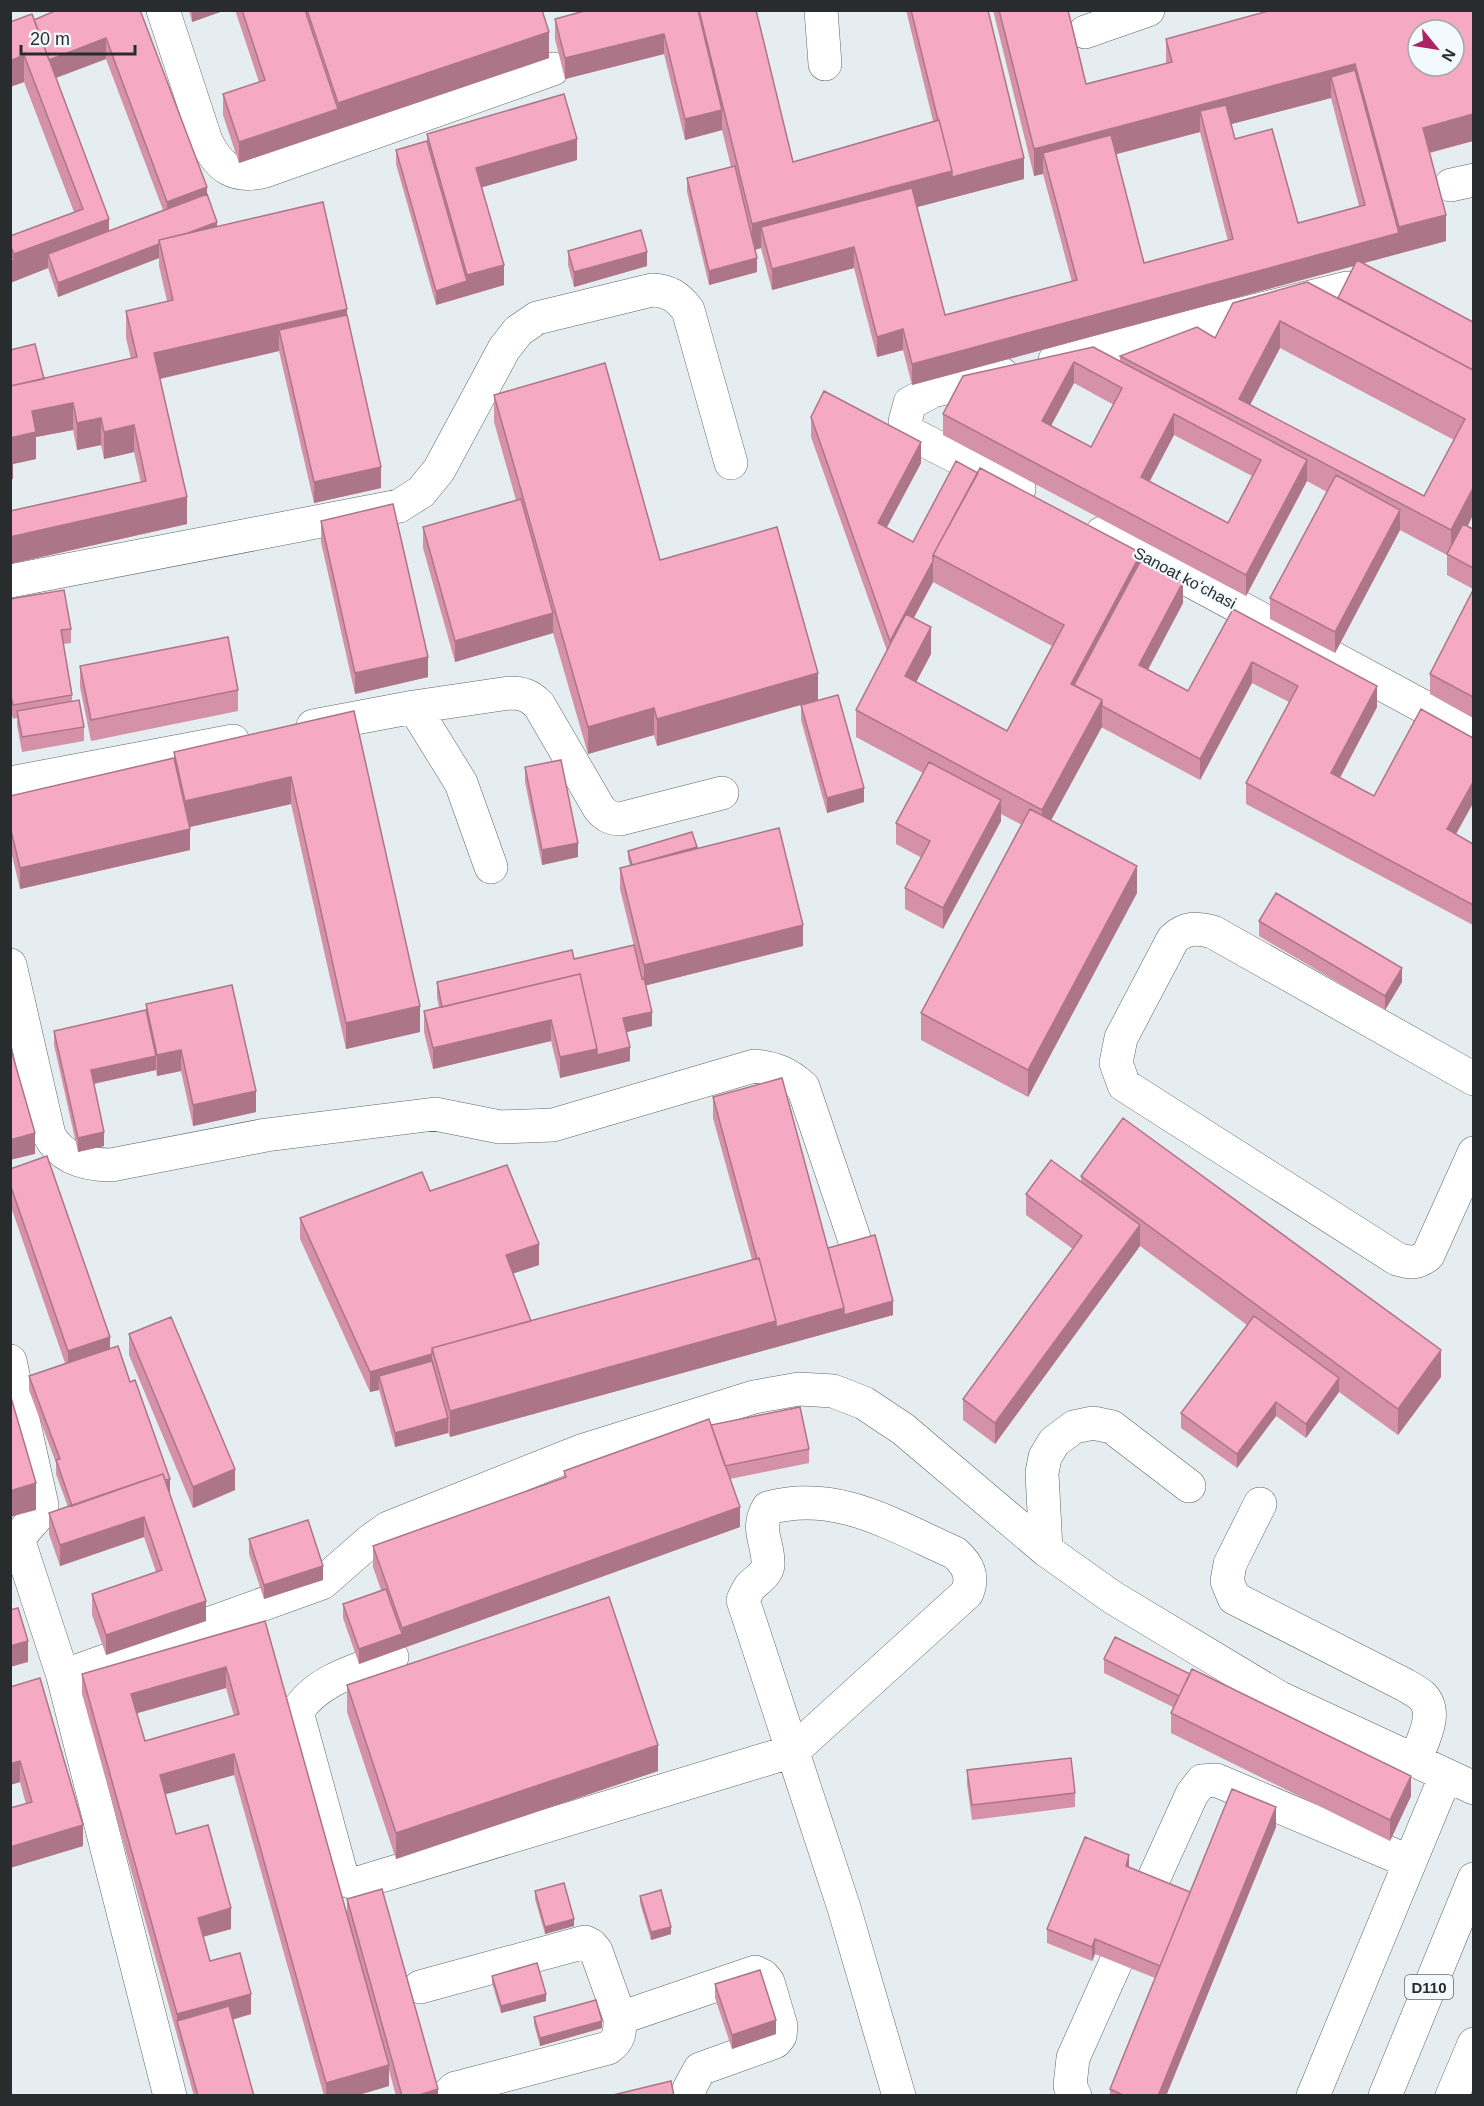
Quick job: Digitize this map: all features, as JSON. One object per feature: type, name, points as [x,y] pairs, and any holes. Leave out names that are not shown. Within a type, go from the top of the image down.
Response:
[{"type":"street","points":[[163,10],[206,141],[214,157],[224,166],[240,173],[252,174],[265,171],[553,69]]},
{"type":"street","points":[[821,10],[825,64]]},
{"type":"street","points":[[1085,32],[1148,10]]},
{"type":"street","points":[[1041,501],[908,432],[905,422],[910,403],[933,391],[1347,288]]},
{"type":"street","points":[[10,581],[399,506],[421,492],[439,470],[504,349],[518,331],[537,318],[652,290],[666,291],[678,298],[688,310],[731,463]]},
{"type":"street","name":"Sanoat koʻchasi","points":[[1073,518],[1473,734]]},
{"type":"street","points":[[10,783],[414,707],[521,693],[532,697],[539,705],[599,808],[612,819],[722,794]]},
{"type":"street","points":[[414,707],[461,783],[491,867]]},
{"type":"street","points":[[1473,1079],[1213,932],[1199,928],[1183,930],[1173,939],[1121,1038],[1116,1063],[1124,1085],[1397,1259],[1408,1262],[1419,1262],[1428,1255],[1473,1153]]},
{"type":"street","points":[[10,965],[50,1135],[62,1152],[88,1165],[111,1165],[266,1135],[435,1114],[500,1127],[553,1125],[754,1066],[772,1068],[790,1075],[803,1087],[854,1238]]},
{"type":"street","points":[[10,1360],[42,1505],[41,1512],[24,1530],[19,1542],[63,1676],[170,2096]]},
{"type":"street","points":[[63,1676],[292,1595],[322,1582],[388,1528],[581,1451],[754,1396],[799,1389],[833,1391],[864,1403],[903,1429],[1046,1550],[1112,1597],[1280,1698],[1460,1782],[1410,1862],[1313,2096]]},
{"type":"street","points":[[1046,1550],[1042,1473],[1045,1457],[1054,1442],[1074,1427],[1093,1423],[1112,1427],[1189,1486]]},
{"type":"street","points":[[392,1657],[341,1676],[312,1694],[302,1703],[297,1712],[341,1873],[348,1881],[358,1883],[793,1751],[967,1593],[970,1573],[965,1563],[955,1553],[863,1511],[818,1502],[786,1503],[768,1508],[762,1522],[768,1566],[765,1573],[750,1587],[743,1600],[793,1751],[844,1908],[899,2096]]},
{"type":"street","points":[[1260,1504],[1230,1564],[1227,1581],[1234,1598],[1422,1695],[1429,1706],[1431,1715],[1415,1761]]},
{"type":"street","points":[[1149,1889],[1192,1794],[1202,1781],[1216,1780],[1410,1862]]},
{"type":"street","name":"D110","points":[[1385,2096],[1473,1879]]},
{"type":"street","points":[[420,1987],[585,1942],[596,1951],[620,2018],[620,2034],[616,2043],[608,2048],[455,2088],[447,2096]]},
{"type":"street","points":[[1075,2096],[1070,2086],[1073,2058],[1116,1962]]},
{"type":"street","points":[[620,2018],[755,1972],[763,1976],[768,1982],[781,2026],[780,2036],[775,2042],[700,2069],[689,2089],[690,2096]]},
{"type":"street","points":[[1452,2096],[1473,2044]]},
{"type":"building","points":[[57,10],[140,10],[207,187],[167,202],[106,38],[49,60],[34,20]]},
{"type":"building","points":[[242,10],[305,10],[338,109],[239,142],[223,94],[265,80]]},
{"type":"building","points":[[307,10],[542,10],[549,32],[338,103]]},
{"type":"building","points":[[588,10],[698,10],[722,110],[685,119],[664,34],[565,58],[555,19]]},
{"type":"building","points":[[699,10],[756,10],[793,162],[939,120],[952,171],[752,224]]},
{"type":"building","points":[[911,10],[988,10],[1024,158],[952,177]]},
{"type":"building","points":[[999,10],[1068,10],[1086,84],[1172,62],[1166,39],[1272,10],[1473,10],[1473,114],[1423,128],[1446,215],[1399,227],[1355,64],[1034,149]]},
{"type":"building","points":[[32,14],[109,219],[14,254],[10,245],[10,236],[83,209],[24,55],[10,61],[10,22]]},
{"type":"building","points":[[1355,70],[1399,233],[912,364],[903,329],[877,337],[854,247],[772,269],[761,227],[912,188],[945,315],[1077,280],[1043,153],[1111,135],[1144,263],[1233,239],[1200,111],[1226,105],[1235,139],[1272,129],[1298,223],[1365,205],[1331,77]]},
{"type":"building","points":[[564,94],[577,139],[476,168],[504,265],[467,275],[427,134]]},
{"type":"building","points":[[427,141],[467,281],[436,291],[396,150]]},
{"type":"building","points":[[735,166],[757,258],[709,271],[687,178]]},
{"type":"building","points":[[207,194],[217,222],[188,233],[159,240],[159,244],[58,283],[48,254]]},
{"type":"building","points":[[323,202],[347,309],[154,353],[187,497],[10,537],[10,511],[146,481],[134,425],[104,432],[101,418],[77,423],[73,403],[32,411],[36,432],[10,438],[10,386],[137,357],[126,311],[173,300],[159,240]]},
{"type":"building","points":[[641,230],[647,252],[574,272],[568,251]]},
{"type":"building","points":[[1357,260],[1473,322],[1473,370],[1338,298]]},
{"type":"building","points":[[1307,282],[1473,370],[1473,488],[1451,530],[1120,356],[1197,327],[1215,338],[1233,303]],"holes":[[[1280,321],[1465,419],[1424,496],[1239,399]]]},
{"type":"building","points":[[347,315],[381,467],[314,482],[279,330]]},
{"type":"building","points":[[35,344],[44,379],[10,386],[10,350]]},
{"type":"building","points":[[1093,347],[1307,460],[1246,575],[943,414],[963,376]],"holes":[[[1074,362],[1122,388],[1091,447],[1042,421]],[[1174,414],[1261,460],[1228,523],[1141,477]]]},
{"type":"building","points":[[605,363],[660,560],[777,527],[818,673],[657,719],[654,708],[588,727],[494,395]]},
{"type":"building","points":[[824,391],[921,442],[878,523],[913,542],[956,461],[978,473],[933,555],[933,561],[890,641],[811,417]]},
{"type":"building","points":[[980,468],[1141,553],[1071,684],[1102,700],[1042,810],[856,710],[906,614],[931,627],[905,676],[1007,731],[1064,625],[933,555]]},
{"type":"building","points":[[1336,475],[1400,510],[1335,632],[1270,598]]},
{"type":"building","points":[[521,499],[553,613],[455,641],[423,527]]},
{"type":"building","points":[[393,504],[428,657],[355,673],[321,521]]},
{"type":"building","points":[[1463,524],[1473,529],[1473,568],[1447,554]]},
{"type":"building","points":[[1141,560],[1183,582],[1139,665],[1188,691],[1233,609],[1377,686],[1331,773],[1374,796],[1421,709],[1473,738],[1473,785],[1447,829],[1473,844],[1473,905],[1246,783],[1298,686],[1252,662],[1200,759],[1102,706],[1102,700],[1074,685]]},
{"type":"building","points":[[64,590],[71,629],[61,630],[72,695],[13,705],[10,692],[10,599]]},
{"type":"building","points":[[1473,590],[1473,697],[1430,674]]},
{"type":"building","points":[[228,637],[238,690],[91,720],[80,666]]},
{"type":"building","points":[[838,695],[864,788],[827,798],[801,705]]},
{"type":"building","points":[[79,700],[84,727],[22,737],[17,711]]},
{"type":"building","points":[[354,711],[420,1006],[346,1023],[291,777],[185,801],[174,752]]},
{"type":"building","points":[[174,758],[190,829],[20,868],[10,826],[10,796]]},
{"type":"building","points":[[561,760],[578,843],[542,850],[525,767]]},
{"type":"building","points":[[929,762],[1001,800],[943,908],[905,888],[930,841],[896,823]]},
{"type":"building","points":[[1030,809],[1137,866],[1028,1070],[921,1013]]},
{"type":"building","points":[[779,828],[803,925],[644,965],[620,868]]},
{"type":"building","points":[[692,832],[697,847],[632,865],[628,851]]},
{"type":"building","points":[[1276,893],[1402,968],[1385,996],[1259,921]]},
{"type":"building","points":[[634,945],[652,1012],[623,1018],[630,1047],[597,1055],[580,974],[442,1007],[437,982],[572,950],[574,959]]},
{"type":"building","points":[[580,974],[597,1049],[560,1057],[551,1020],[433,1048],[424,1011]]},
{"type":"building","points":[[232,985],[256,1091],[193,1105],[181,1050],[157,1055],[146,1004]]},
{"type":"building","points":[[146,1010],[156,1056],[91,1070],[104,1132],[78,1138],[54,1031]]},
{"type":"building","points":[[10,1046],[35,1133],[10,1140]]},
{"type":"building","points":[[782,1078],[844,1308],[776,1327],[759,1258],[757,1259],[713,1097]]},
{"type":"building","points":[[1123,1118],[1441,1350],[1398,1409],[1081,1176]]},
{"type":"building","points":[[47,1156],[110,1337],[68,1351],[10,1184],[10,1169]]},
{"type":"building","points":[[1051,1160],[1140,1225],[995,1423],[963,1399],[1082,1236],[1026,1194]]},
{"type":"building","points":[[507,1165],[539,1244],[506,1255],[531,1321],[432,1348],[432,1354],[370,1372],[300,1218],[422,1172],[430,1191]]},
{"type":"building","points":[[875,1235],[893,1301],[844,1315],[828,1248]]},
{"type":"building","points":[[759,1258],[776,1321],[450,1411],[432,1348]]},
{"type":"building","points":[[1254,1316],[1339,1378],[1306,1424],[1276,1402],[1237,1454],[1181,1413]]},
{"type":"building","points":[[171,1317],[235,1469],[193,1487],[129,1334]]},
{"type":"building","points":[[118,1346],[130,1382],[135,1380],[170,1479],[165,1480],[163,1474],[72,1506],[56,1460],[60,1459],[29,1376]]},
{"type":"building","points":[[432,1361],[448,1418],[395,1433],[379,1376]]},
{"type":"building","points":[[10,1394],[36,1483],[10,1491]]},
{"type":"building","points":[[800,1407],[809,1449],[725,1466],[711,1425]]},
{"type":"building","points":[[709,1419],[740,1507],[402,1628],[373,1546],[566,1477],[564,1471]]},
{"type":"building","points":[[163,1474],[206,1601],[106,1635],[92,1594],[162,1570],[144,1517],[60,1545],[49,1513]]},
{"type":"building","points":[[308,1520],[323,1566],[264,1585],[249,1539]]},
{"type":"building","points":[[386,1589],[402,1634],[359,1649],[343,1604]]},
{"type":"building","points":[[609,1597],[658,1745],[396,1833],[347,1685]]},
{"type":"building","points":[[18,1608],[28,1641],[10,1646],[10,1610]]},
{"type":"building","points":[[265,1621],[389,2065],[326,2083],[234,1754],[160,1775],[176,1834],[208,1825],[231,1908],[198,1918],[210,1961],[240,1953],[251,1994],[177,2014],[82,1674]],"holes":[[[226,1667],[239,1714],[145,1741],[131,1694]]]},
{"type":"building","points":[[1115,1637],[1190,1674],[1179,1696],[1104,1659]]},
{"type":"building","points":[[1192,1669],[1411,1776],[1390,1820],[1171,1713]]},
{"type":"building","points":[[40,1678],[83,1825],[10,1847],[10,1808],[32,1802],[20,1761],[10,1764],[10,1687]]},
{"type":"building","points":[[1071,1758],[1075,1793],[972,1805],[967,1770]]},
{"type":"building","points":[[1232,1789],[1276,1807],[1158,2096],[1125,2096],[1110,2089]]},
{"type":"building","points":[[1085,1837],[1129,1855],[1126,1866],[1190,1892],[1160,1966],[1095,1939],[1092,1947],[1047,1929]]},
{"type":"building","points":[[564,1883],[574,1919],[545,1927],[535,1891]]},
{"type":"building","points":[[382,1889],[438,2089],[416,2096],[402,2096],[347,1899]]},
{"type":"building","points":[[661,1890],[671,1927],[651,1932],[640,1896]]},
{"type":"building","points":[[537,1963],[546,1994],[501,2006],[492,1976]]},
{"type":"building","points":[[760,1970],[776,2020],[732,2035],[715,1984]]},
{"type":"building","points":[[596,2000],[602,2021],[540,2038],[534,2017]]},
{"type":"building","points":[[229,2006],[254,2096],[198,2096],[177,2021]]},
{"type":"building","points":[[671,2081],[674,2096],[609,2096]]}]
